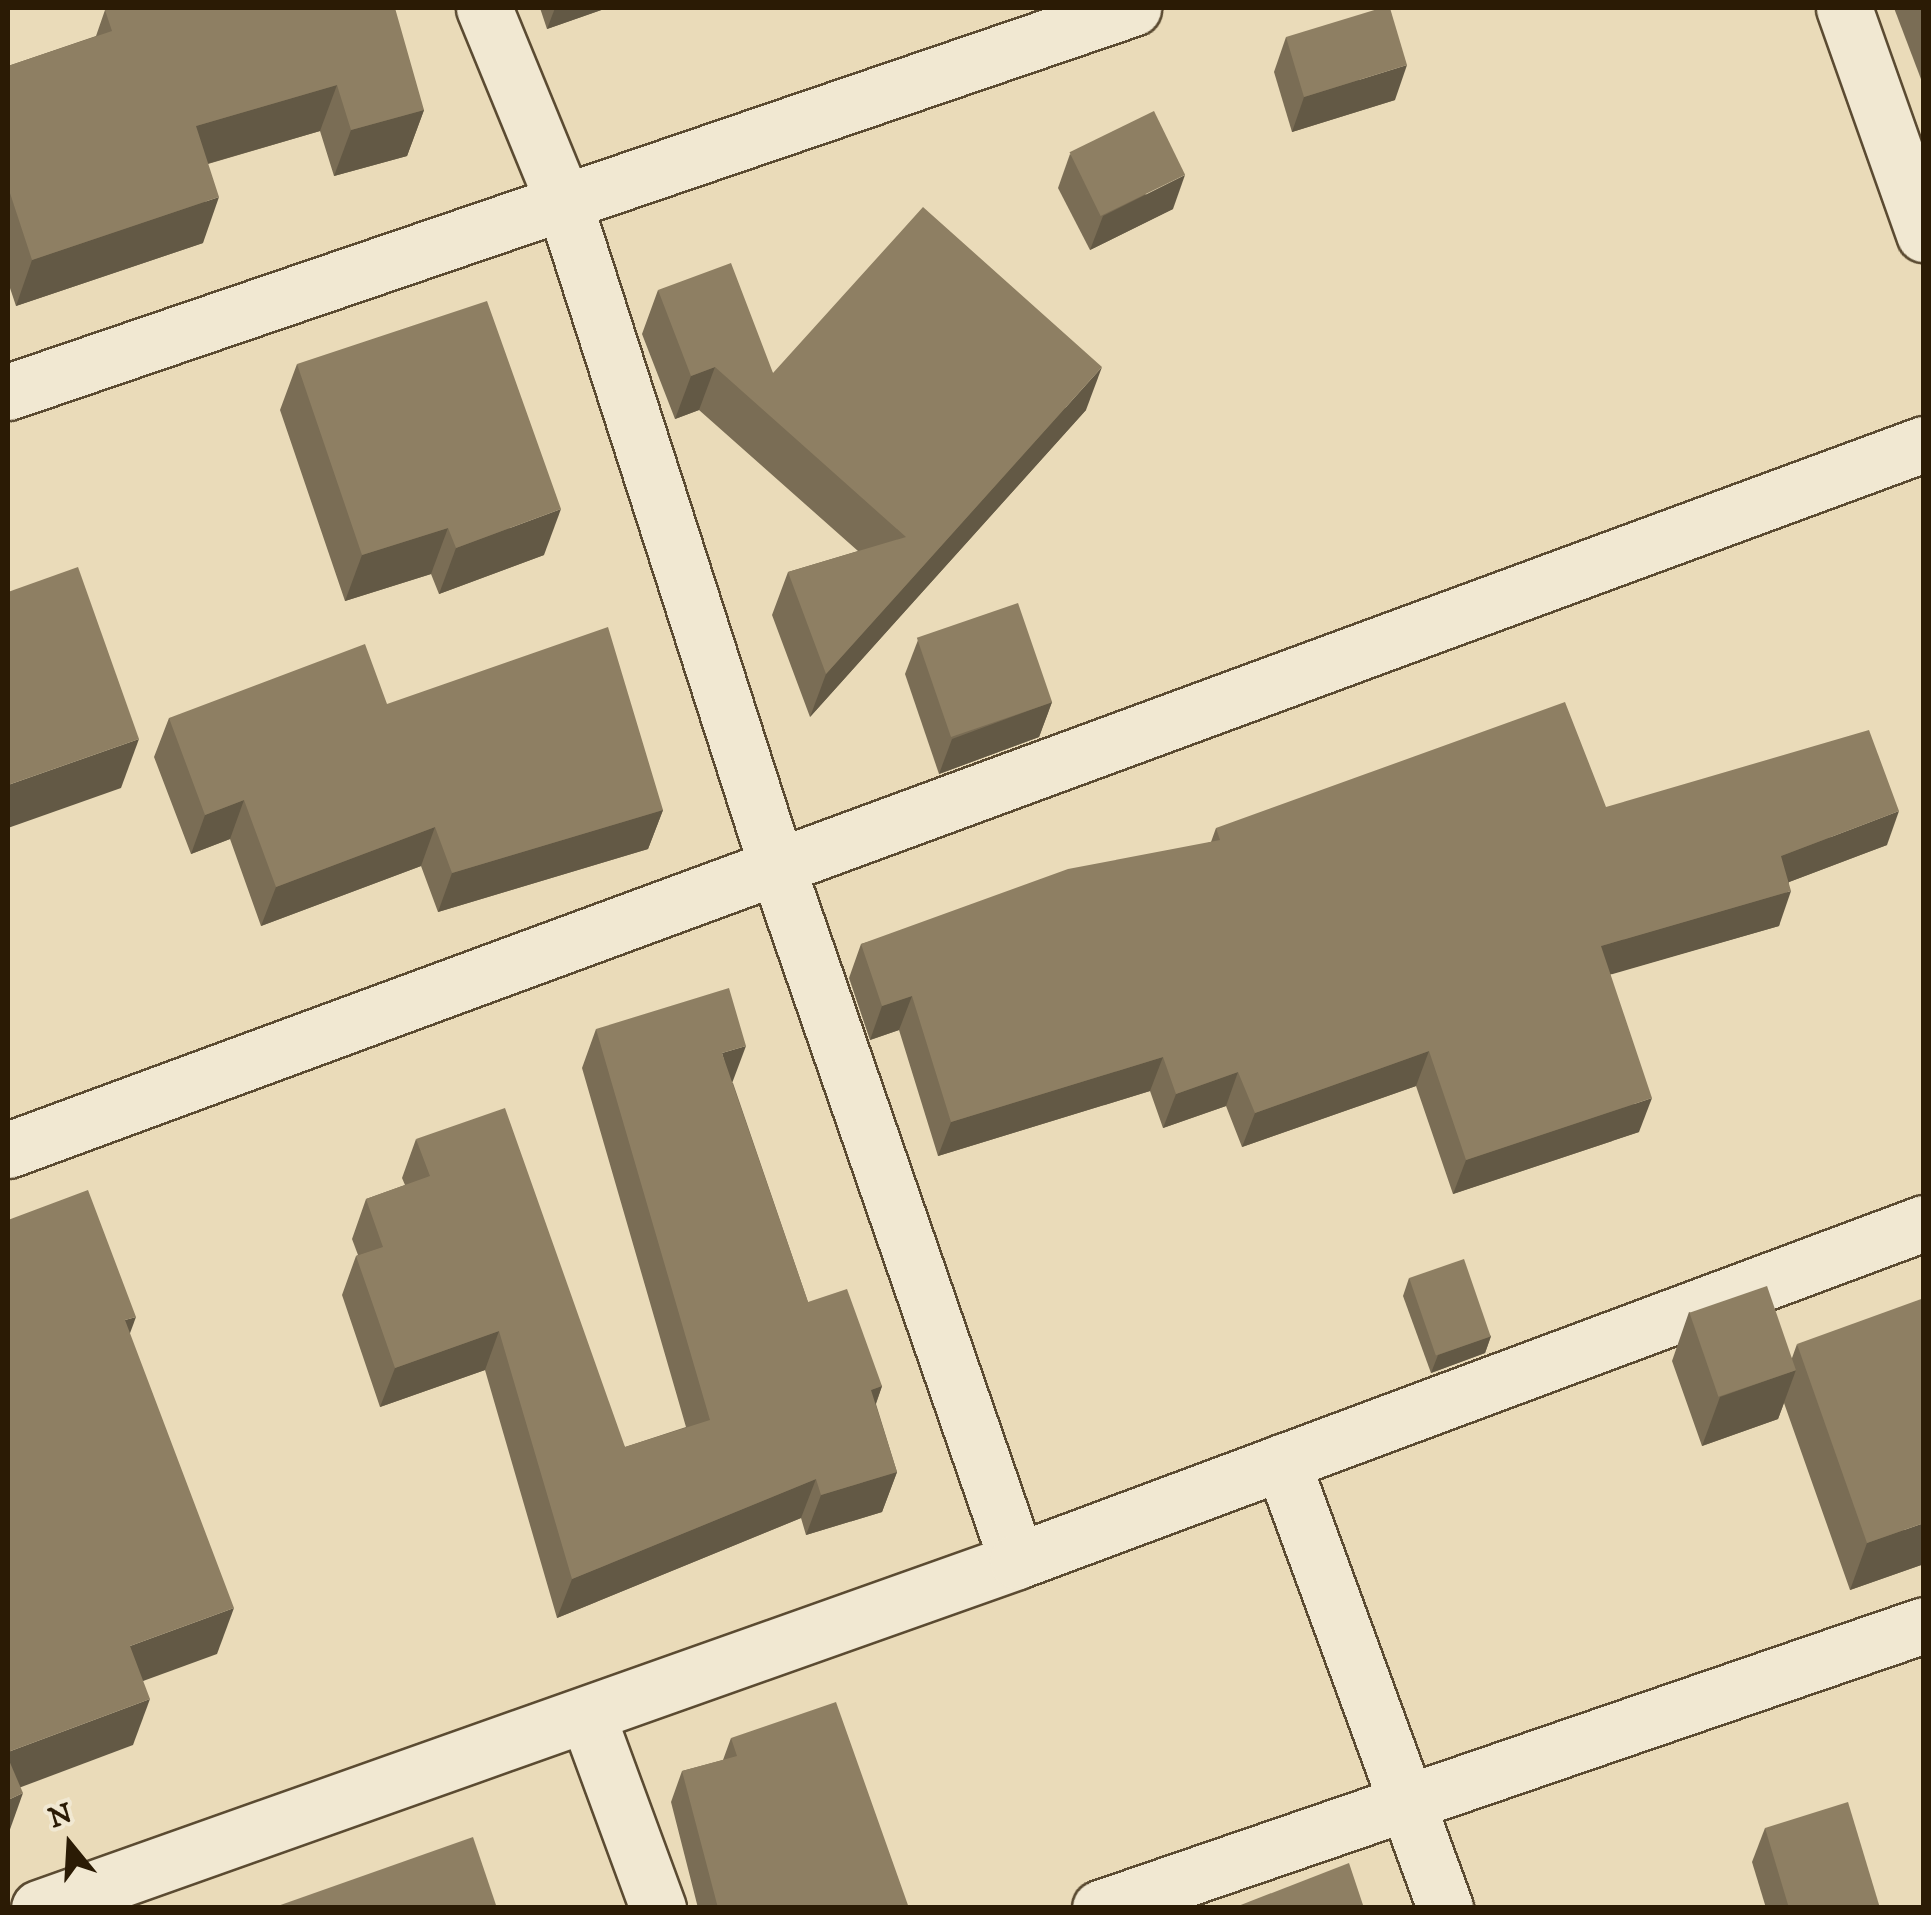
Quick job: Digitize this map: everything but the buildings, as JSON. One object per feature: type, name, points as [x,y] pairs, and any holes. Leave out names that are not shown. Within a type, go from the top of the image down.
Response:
[{"type":"street","points":[[484,8],[564,204],[777,867],[1016,1561]]},
{"type":"street","points":[[8,392],[1133,8]]},
{"type":"street","points":[[1844,8],[1924,234]]},
{"type":"street","points":[[8,1150],[1924,444]]},
{"type":"street","points":[[39,1908],[1016,1561],[1924,1223]]},
{"type":"street","points":[[1282,1462],[1408,1796],[1444,1908]]},
{"type":"street","points":[[1100,1908],[1408,1796],[1924,1625]]},
{"type":"street","points":[[586,1715],[658,1908]]}]
